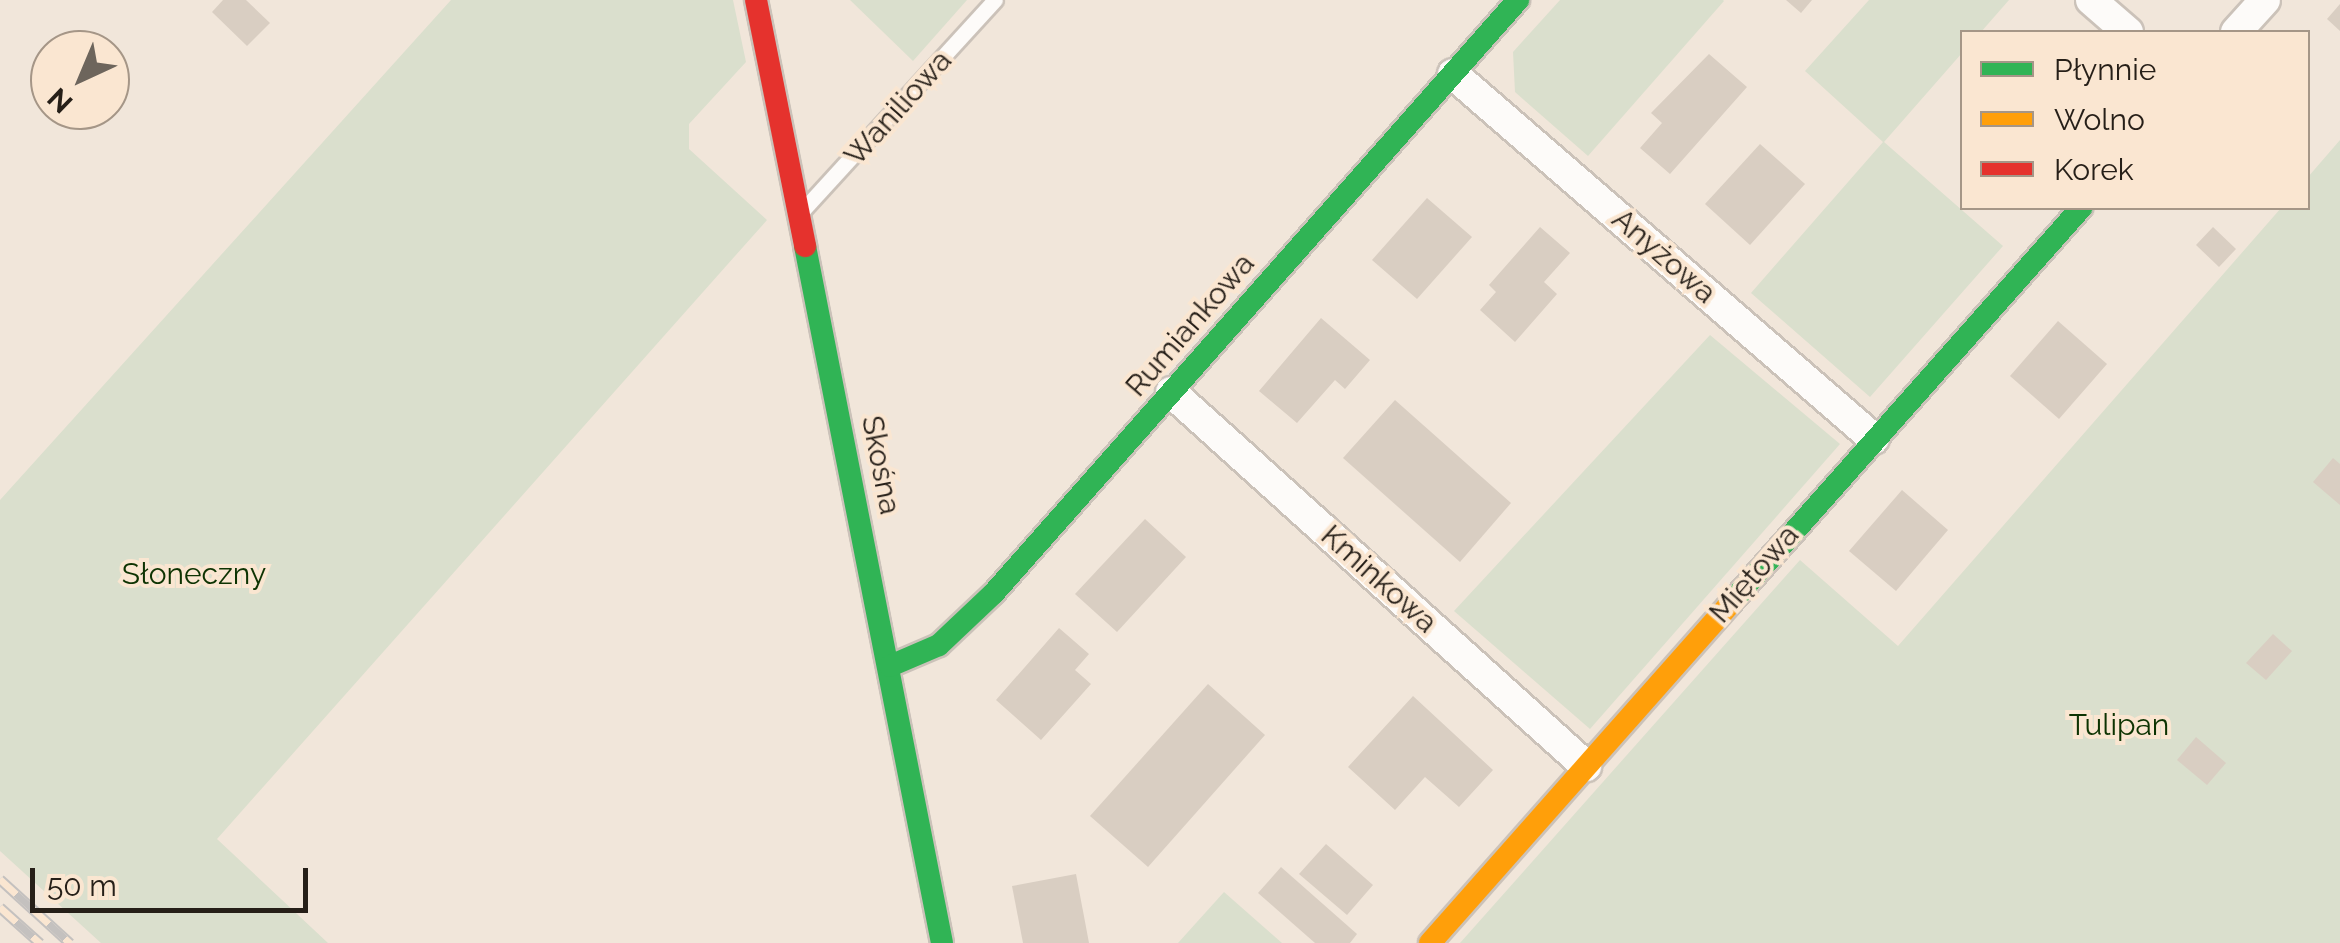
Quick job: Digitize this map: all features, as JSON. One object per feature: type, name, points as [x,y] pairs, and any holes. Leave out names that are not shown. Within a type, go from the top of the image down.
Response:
[{"type":"street","name":"Skośna","points":[[756,0],[942,943]]},
{"type":"street","name":"Rumiankowa","points":[[890,666],[924,655],[961,627],[1518,0]]},
{"type":"street","points":[[2091,0],[2126,30]]},
{"type":"street","points":[[2238,30],[2265,0]]},
{"type":"street","name":"Anyżowa","points":[[1453,74],[1874,439]]},
{"type":"street","name":"Miętowa","points":[[1430,943],[2079,210]]},
{"type":"street","name":"Kminkowa","points":[[1171,392],[1586,766]]},
{"type":"lane","name":"Waniliowa","points":[[798,214],[995,0]]},
{"type":"green space","name":"Słoneczny","points":[[451,0],[733,0],[746,62],[689,124],[689,149],[767,220],[217,839],[328,943],[101,943],[0,851],[0,500]]},
{"type":"green space","points":[[850,0],[967,0],[913,61]]},
{"type":"green space","points":[[1560,0],[1724,1],[1588,156],[1515,92],[1513,52]]},
{"type":"green space","points":[[1869,0],[2009,0],[1983,30],[1960,30],[1960,55],[1884,142],[2003,246],[1870,397],[1751,293],[1883,142],[1805,71]]},
{"type":"green space","name":"Tulipan","points":[[2340,140],[2340,943],[1460,943],[1800,560],[1898,646],[2279,210],[2310,210],[2310,175]]},
{"type":"green space","points":[[1710,335],[1840,444],[1590,729],[1454,611]]},
{"type":"green space","points":[[1224,892],[1282,943],[1178,943]]},
{"type":"building","points":[[223,0],[246,0],[270,23],[247,46],[212,12]]},
{"type":"building","points":[[1786,0],[1812,0],[1801,13]]},
{"type":"building","points":[[2340,4],[2340,31],[2327,19]]},
{"type":"building","points":[[1709,54],[1747,87],[1670,174],[1640,148],[1662,123],[1651,113]]},
{"type":"building","points":[[1760,144],[1805,184],[1750,245],[1705,204]]},
{"type":"building","points":[[1427,198],[1472,237],[1417,299],[1372,260]]},
{"type":"building","points":[[1540,227],[1570,253],[1544,282],[1557,294],[1515,342],[1480,310],[1496,292],[1489,285]]},
{"type":"building","points":[[2213,227],[2236,249],[2219,267],[2196,245]]},
{"type":"building","points":[[1321,318],[1370,360],[1345,389],[1335,380],[1297,423],[1259,391]]},
{"type":"building","points":[[2058,321],[2107,364],[2059,419],[2010,376]]},
{"type":"building","points":[[1395,400],[1511,503],[1460,562],[1343,458]]},
{"type":"building","points":[[2333,458],[2340,464],[2340,505],[2313,482]]},
{"type":"building","points":[[1902,490],[1948,530],[1896,591],[1849,551]]},
{"type":"building","points":[[1145,519],[1186,557],[1117,632],[1075,594]]},
{"type":"building","points":[[1059,628],[1089,654],[1075,670],[1091,684],[1041,740],[996,700]]},
{"type":"building","points":[[2273,634],[2292,651],[2266,680],[2246,663]]},
{"type":"building","points":[[1208,684],[1265,735],[1148,867],[1090,816]]},
{"type":"building","points":[[1413,696],[1493,770],[1459,807],[1425,777],[1395,810],[1348,767]]},
{"type":"building","points":[[2196,737],[2226,763],[2207,785],[2177,760]]},
{"type":"building","points":[[1326,844],[1373,885],[1347,915],[1299,874]]},
{"type":"building","points":[[1281,867],[1357,934],[1350,943],[1315,943],[1258,893]]},
{"type":"building","points":[[1076,874],[1089,943],[1023,943],[1012,886]]},
{"type":"railway","points":[[0,879],[70,943]]},
{"type":"railway","points":[[0,907],[40,943]]},
{"type":"traffic: fast","points":[[890,666],[939,645],[993,594],[1518,0]]},
{"type":"traffic: fast","points":[[1729,605],[2079,210]]},
{"type":"traffic: fast","points":[[805,246],[942,943]]},
{"type":"traffic: slow","points":[[1430,943],[1729,605]]},
{"type":"traffic: jam","points":[[756,0],[805,246]]}]
